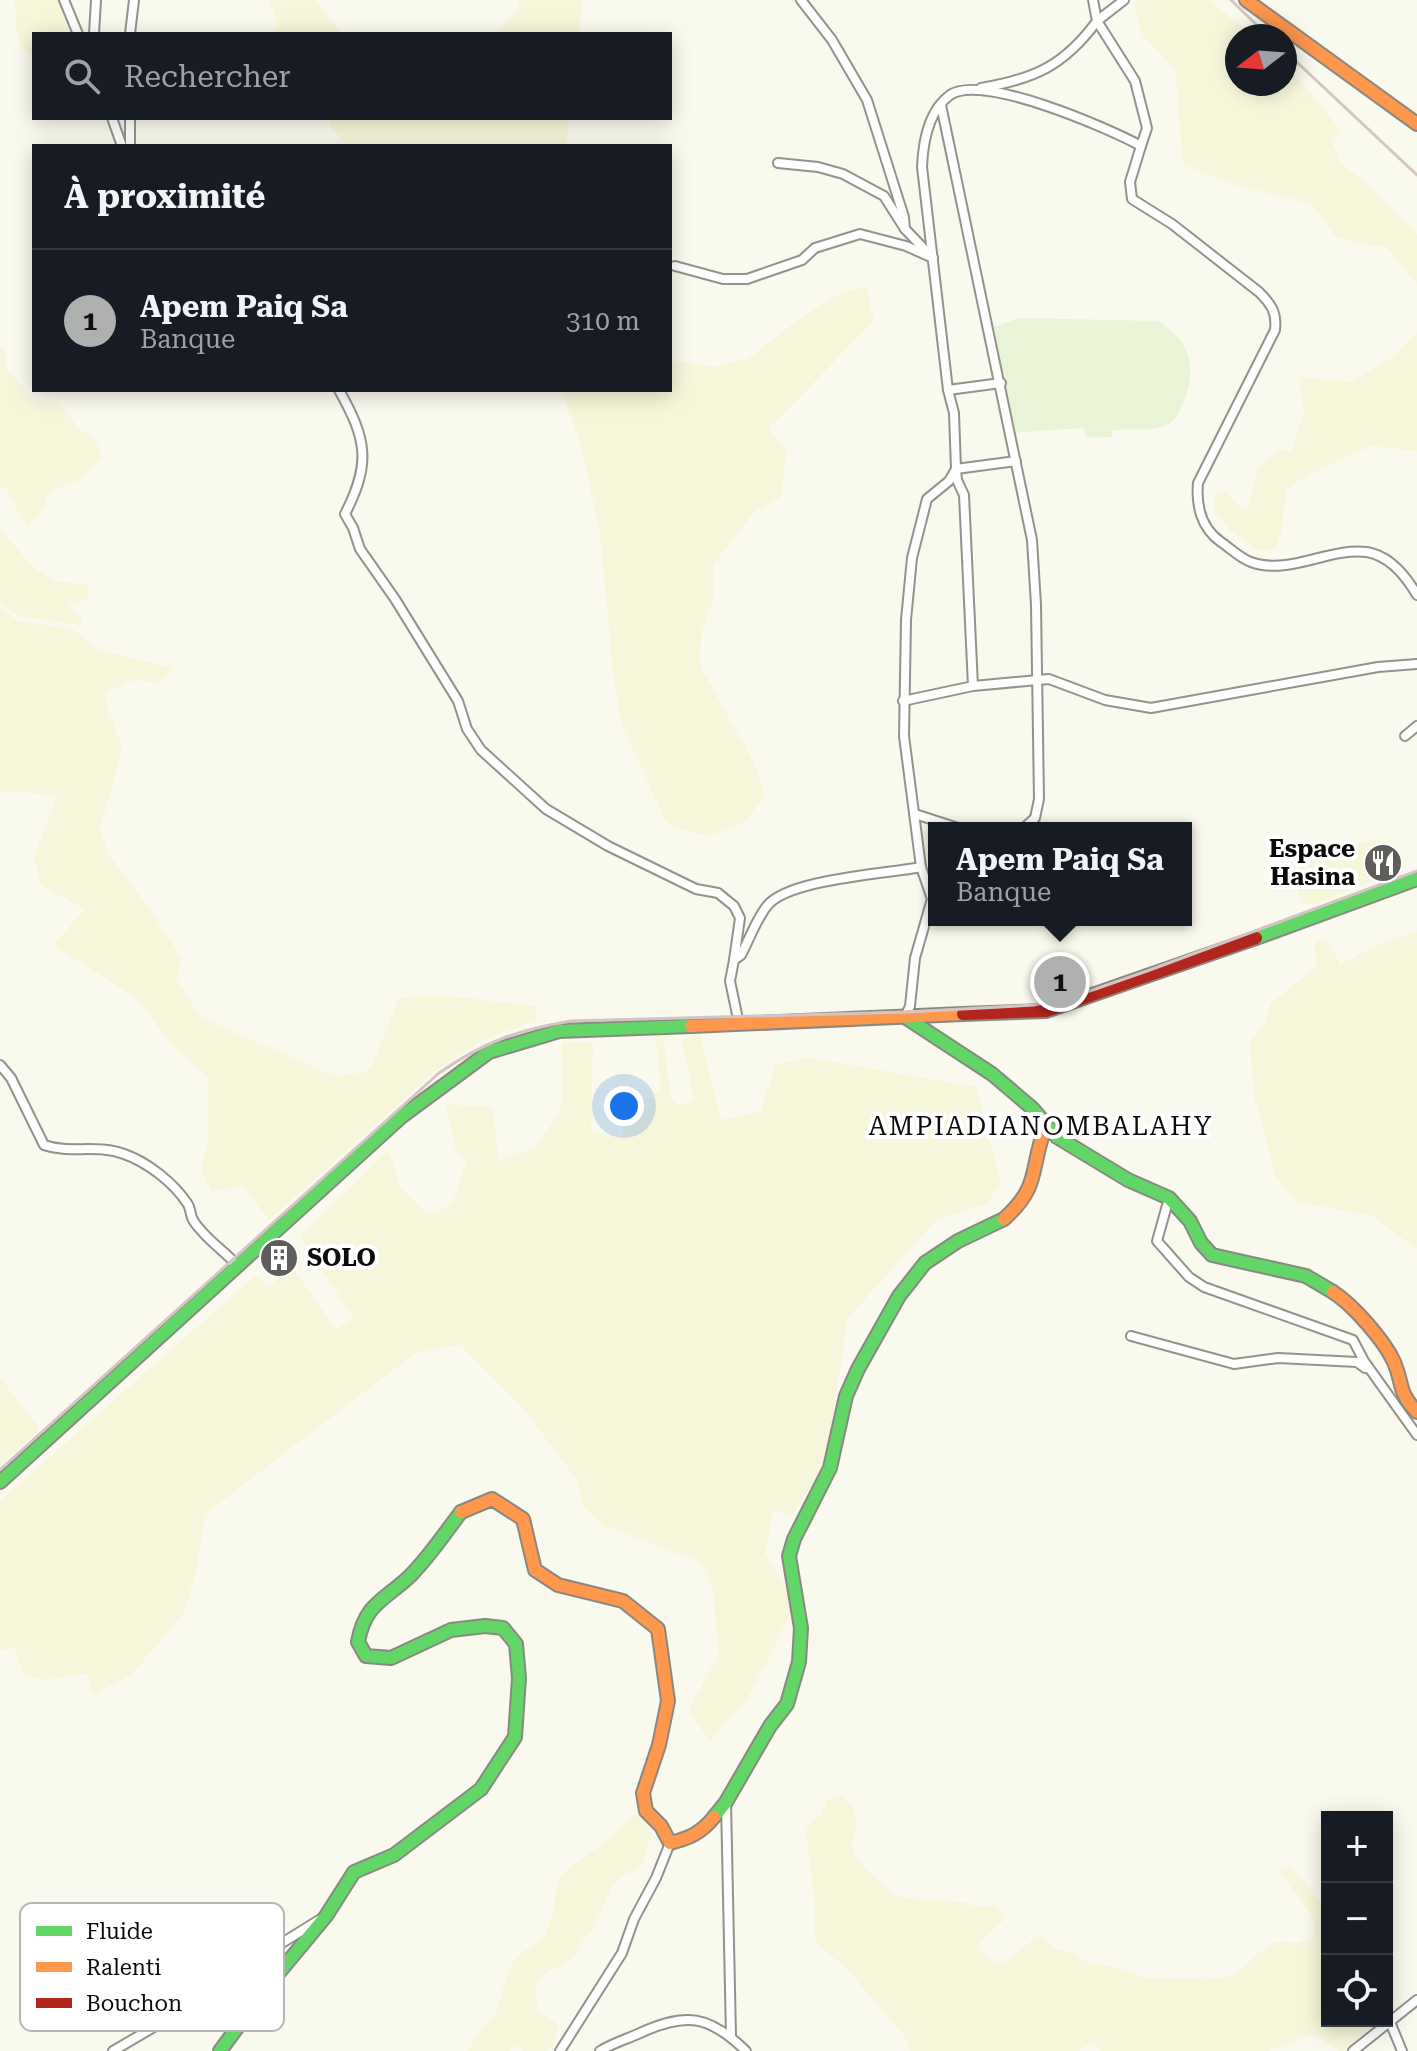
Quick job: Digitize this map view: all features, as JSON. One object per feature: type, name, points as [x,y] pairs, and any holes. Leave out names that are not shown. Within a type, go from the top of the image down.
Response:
[{"type":"street","points":[[64,0],[77,32]]},
{"type":"street","points":[[94,32],[96,0]]},
{"type":"street","points":[[130,32],[134,0]]},
{"type":"street","points":[[801,0],[832,40],[867,100],[904,217],[905,229]]},
{"type":"street","points":[[1093,0],[1097,21],[1135,81],[1147,128],[1130,182],[1132,199],[1172,224],[1259,292],[1271,304],[1276,317],[1275,330],[1198,483],[1196,504],[1210,535],[1250,562],[1276,566],[1368,552],[1390,562],[1404,575],[1417,595]]},
{"type":"street","points":[[973,686],[964,495],[957,480],[954,413],[948,390],[922,167],[923,145],[929,124],[952,93],[1037,75],[1082,42],[1097,21],[1124,0]]},
{"type":"street","points":[[1246,0],[1417,124]]},
{"type":"street","points":[[976,89],[1037,103],[1105,127],[1141,146]]},
{"type":"street","points":[[941,104],[1032,540],[1039,799],[1035,818],[1031,822]]},
{"type":"street","points":[[113,120],[121,144]]},
{"type":"street","points":[[130,120],[130,144]]},
{"type":"street","points":[[778,163],[818,167],[862,183],[884,196],[905,229],[933,258]]},
{"type":"street","points":[[675,266],[723,279],[747,279],[802,260],[815,248],[860,234],[906,246],[933,258]]},
{"type":"street","points":[[948,390],[1001,383]]},
{"type":"street","points":[[340,392],[351,413],[364,458],[359,487],[345,514],[360,549],[458,701],[467,729],[481,750],[546,809],[608,846],[696,889],[718,893],[734,906],[740,918],[730,981],[739,1024]]},
{"type":"street","points":[[956,469],[1016,461]]},
{"type":"street","points":[[928,887],[921,867],[904,736],[906,620],[912,558],[927,499],[949,481],[956,469]]},
{"type":"street","points":[[903,701],[973,686],[1037,678],[1049,679],[1105,700],[1151,708],[1401,663],[1417,664]]},
{"type":"street","points":[[1405,736],[1417,726]]},
{"type":"street","points":[[915,814],[940,822]]},
{"type":"street","points":[[734,960],[741,955],[767,906],[776,897],[821,882],[921,867]]},
{"type":"street","points":[[0,1482],[401,1117],[489,1052],[559,1031],[1046,1011],[1149,977],[1417,879]]},
{"type":"street","points":[[905,1017],[910,1006],[915,958],[928,913]]},
{"type":"street","points":[[905,1017],[992,1074],[1032,1108],[1057,1137],[1109,1170],[1169,1198],[1190,1221],[1201,1243],[1212,1255],[1306,1276],[1342,1298],[1379,1338],[1394,1362],[1404,1398],[1417,1412]]},
{"type":"street","points":[[0,1065],[11,1078],[44,1145],[55,1149],[96,1148],[123,1153],[146,1165],[189,1205],[193,1220],[232,1260],[235,1268]]},
{"type":"street","points":[[670,1843],[691,1838],[704,1829],[726,1802],[770,1726],[787,1704],[799,1662],[801,1628],[789,1556],[794,1539],[830,1468],[840,1435],[846,1396],[858,1369],[899,1296],[925,1263],[958,1241],[1003,1220],[1022,1203],[1033,1182],[1040,1141],[1046,1126]]},
{"type":"street","points":[[1169,1198],[1157,1241],[1189,1277],[1204,1287],[1353,1340],[1364,1361],[1417,1435]]},
{"type":"street","points":[[1131,1336],[1234,1364],[1278,1358],[1357,1362],[1378,1378]]},
{"type":"street","points":[[284,1967],[326,1916],[354,1872],[394,1855],[481,1789],[515,1737],[519,1678],[516,1644],[503,1628],[485,1626],[451,1630],[391,1658],[366,1656],[358,1642],[362,1621],[379,1601],[411,1575],[462,1511],[492,1499],[523,1519],[535,1570],[558,1585],[623,1601],[658,1629],[668,1701],[659,1745],[643,1793],[646,1811],[661,1826],[670,1843],[634,1919],[622,1953],[560,2051]]},
{"type":"street","points":[[726,1802],[731,2036]]},
{"type":"street","points":[[284,1942],[326,1916]]},
{"type":"street","points":[[1393,2020],[1417,2000]]},
{"type":"street","points":[[600,2051],[664,2022],[689,2018],[731,2036],[746,2051]]},
{"type":"street","points":[[1353,2051],[1384,2027]]},
{"type":"street","points":[[1392,2027],[1402,2051]]},
{"type":"street","points":[[113,2051],[147,2031]]},
{"type":"street","points":[[220,2051],[235,2031]]},
{"type":"green space","points":[[15,0],[58,0],[66,11],[71,32],[32,32],[32,56],[22,48],[16,30]]},
{"type":"green space","points":[[268,0],[315,0],[340,32],[272,32],[278,22]]},
{"type":"green space","points":[[520,0],[583,0],[579,32],[496,32],[518,9]]},
{"type":"green space","points":[[1138,0],[1209,0],[1238,24],[1225,24],[1225,96],[1297,96],[1297,77],[1342,132],[1331,140],[1342,164],[1365,182],[1417,234],[1417,285],[1387,247],[1336,237],[1312,204],[1228,183],[1183,164],[1175,69],[1142,34],[1134,6]]},
{"type":"green space","points":[[330,120],[569,120],[566,144],[346,144],[332,128]]},
{"type":"green space","points":[[866,286],[874,321],[769,428],[786,450],[781,497],[755,511],[713,565],[713,600],[701,634],[700,666],[754,763],[765,795],[744,823],[708,836],[682,830],[667,823],[621,724],[613,674],[600,532],[581,446],[562,392],[672,392],[672,360],[714,367],[748,359],[799,319],[843,292]]},
{"type":"green space","points":[[1019,318],[1158,321],[1179,338],[1189,358],[1190,380],[1178,414],[1161,427],[1112,430],[1112,437],[1086,438],[1084,428],[1014,433],[994,327]]},
{"type":"green space","points":[[1417,332],[1417,451],[1370,446],[1301,479],[1287,490],[1280,537],[1271,551],[1258,550],[1230,531],[1214,509],[1215,496],[1217,492],[1226,492],[1240,508],[1248,507],[1258,468],[1283,450],[1292,452],[1304,411],[1299,377],[1351,382],[1394,357]]},
{"type":"green space","points":[[0,346],[8,355],[4,362],[6,367],[34,401],[51,401],[63,407],[78,428],[93,437],[101,452],[99,460],[81,479],[50,491],[43,508],[29,526],[23,521],[5,487],[0,488]]},
{"type":"green space","points":[[0,527],[37,570],[55,581],[89,585],[87,600],[69,607],[82,618],[80,625],[22,617],[0,603]]},
{"type":"green space","points":[[0,608],[18,621],[72,629],[98,649],[173,668],[157,684],[140,679],[125,683],[104,695],[122,748],[100,830],[110,856],[182,959],[176,978],[200,1017],[334,1076],[365,1072],[372,1065],[399,998],[440,995],[535,1006],[538,1019],[478,1042],[433,1073],[269,1220],[243,1186],[211,1192],[201,1169],[208,1142],[208,1078],[168,1041],[138,999],[53,945],[85,909],[41,885],[34,856],[57,797],[22,791],[0,792]]},
{"type":"green space","points":[[1378,838],[1389,870],[1368,883],[1315,904],[1302,904],[1290,864]]},
{"type":"green space","points":[[1417,931],[1417,1249],[1372,1216],[1299,1202],[1286,1191],[1276,1176],[1254,1096],[1250,1043],[1266,1020],[1270,1004],[1316,967],[1315,944],[1321,938],[1329,942],[1340,965],[1372,947]]},
{"type":"green space","points":[[700,1033],[721,1120],[760,1112],[775,1065],[805,1057],[976,1087],[1001,1183],[987,1204],[936,1220],[848,1318],[825,1465],[791,1516],[774,1509],[765,1553],[787,1589],[791,1611],[745,1702],[709,1741],[689,1710],[719,1653],[713,1589],[700,1562],[603,1525],[583,1507],[578,1481],[524,1409],[460,1344],[414,1354],[205,1514],[196,1571],[184,1613],[132,1674],[93,1695],[87,1673],[44,1680],[24,1675],[14,1648],[0,1650],[0,1501],[255,1276],[270,1286],[291,1266],[336,1329],[354,1319],[300,1236],[389,1150],[400,1188],[426,1213],[438,1212],[453,1203],[466,1163],[455,1148],[446,1104],[493,1107],[498,1161],[536,1148],[561,1109],[562,1042],[593,1043],[591,1132],[623,1136],[622,1099],[654,1097],[661,1086],[655,1034],[663,1034],[671,1100],[679,1105],[694,1100],[682,1040]]},
{"type":"green space","points":[[0,1378],[40,1429],[0,1465]]},
{"type":"green space","points":[[837,1794],[853,1808],[857,1822],[852,1843],[856,1856],[865,1869],[895,1895],[962,1902],[978,1907],[996,1906],[1004,1916],[1003,1921],[978,1946],[997,1964],[1005,1962],[1034,1939],[1043,1936],[1055,1949],[1075,1954],[1090,1964],[1099,1963],[1148,1978],[1211,1979],[1236,1975],[1275,1942],[1301,1943],[1313,1939],[1315,1927],[1310,1913],[1279,1871],[1291,1867],[1321,1904],[1321,2027],[1376,2027],[1345,2051],[1338,2051],[1317,2036],[1309,2035],[1269,2051],[1101,2051],[1091,2043],[1078,2051],[910,2051],[905,2037],[848,1970],[815,1938],[815,1904],[806,1833],[808,1825],[820,1816],[827,1801]]},
{"type":"green space","points":[[633,1815],[640,1815],[652,1833],[642,1866],[622,1876],[613,1886],[592,1931],[584,1938],[575,1957],[542,1975],[536,1986],[540,2013],[559,2025],[554,2044],[547,2051],[523,2051],[517,2046],[510,2051],[468,2051],[480,2031],[496,2015],[507,1974],[514,1961],[545,1938],[558,1880]]},
{"type":"railway","points":[[1231,0],[1256,24]]},
{"type":"railway","points":[[1297,62],[1417,175]]},
{"type":"railway","points":[[0,1470],[439,1073],[471,1053],[502,1039],[571,1021],[907,1012],[1034,1005],[1081,994],[1147,971],[1417,871]]},
{"type":"traffic: fast","points":[[1256,938],[1417,879]]},
{"type":"traffic: fast","points":[[905,1017],[992,1074],[1032,1108],[1057,1137],[1128,1180],[1169,1198],[1190,1221],[1201,1243],[1212,1255],[1306,1276],[1333,1292]]},
{"type":"traffic: fast","points":[[0,1482],[401,1117],[489,1052],[559,1031],[691,1026]]},
{"type":"traffic: fast","points":[[714,1817],[787,1704],[799,1662],[801,1628],[789,1556],[794,1539],[830,1468],[846,1396],[858,1369],[899,1296],[925,1263],[958,1241],[1004,1219]]},
{"type":"traffic: fast","points":[[284,1967],[326,1916],[354,1872],[394,1855],[481,1789],[515,1737],[519,1678],[516,1644],[503,1628],[485,1626],[451,1630],[391,1658],[366,1656],[358,1642],[371,1610],[417,1569],[461,1512]]},
{"type":"traffic: fast","points":[[220,2051],[235,2031]]},
{"type":"traffic: slow","points":[[1246,0],[1417,124]]},
{"type":"traffic: slow","points":[[691,1026],[963,1014]]},
{"type":"traffic: slow","points":[[1004,1219],[1030,1186],[1046,1126]]},
{"type":"traffic: slow","points":[[1333,1292],[1376,1334],[1394,1362],[1404,1393],[1417,1412]]},
{"type":"traffic: slow","points":[[461,1512],[492,1499],[523,1519],[535,1570],[558,1585],[623,1601],[658,1629],[668,1701],[659,1745],[643,1793],[646,1811],[661,1826],[670,1843],[695,1834],[714,1817]]},
{"type":"traffic: jam","points":[[963,1014],[1046,1011],[1256,938]]},
{"type":"place","name":"Espace Hasina","points":[[1383,863]]},
{"type":"place","name":"Apem Paiq Sa","points":[[1060,982]]},
{"type":"place","name":"SOLO","points":[[279,1258]]},
{"type":"district","name":"AMPIADIANOMBALAHY","points":[[1041,1126]]}]
